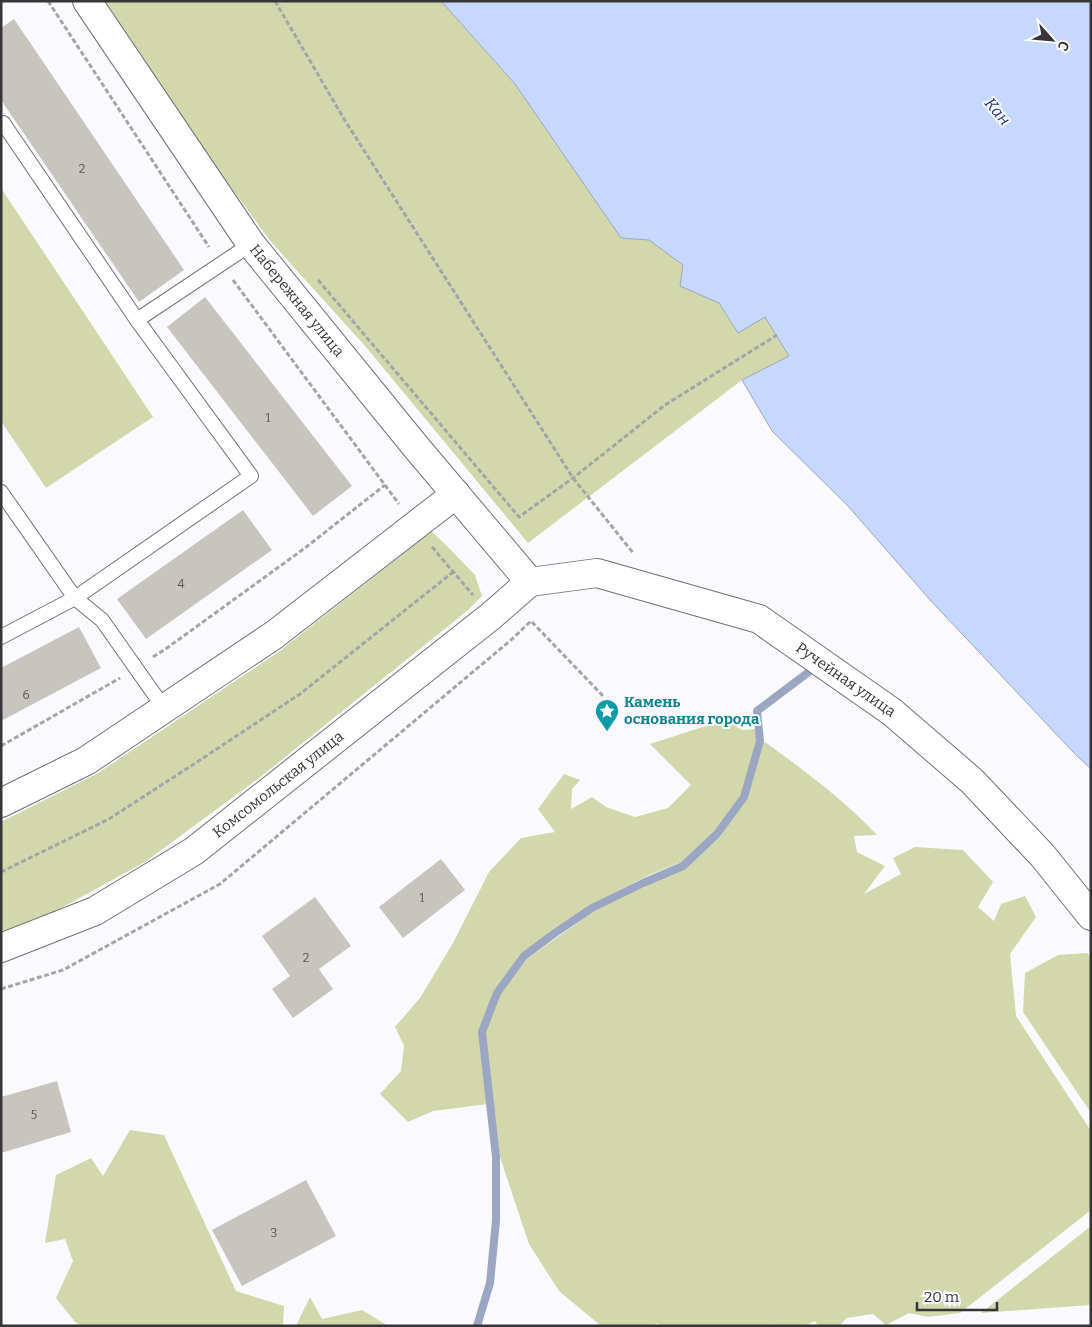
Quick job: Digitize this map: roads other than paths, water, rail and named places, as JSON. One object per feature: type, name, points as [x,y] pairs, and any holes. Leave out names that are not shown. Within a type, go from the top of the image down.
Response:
[{"type":"street","name":"Набережная улица","points":[[87,1],[252,244],[416,448],[530,582]]},
{"type":"street","points":[[1,803],[86,761],[274,635],[456,494]]},
{"type":"street","name":"Ручейная улица","points":[[530,582],[597,573],[760,619],[892,712],[972,781],[1043,856],[1091,916]]},
{"type":"street","name":"Комсомольская улица","points":[[1,948],[95,912],[194,851],[491,616],[530,582]]},
{"type":"lane","points":[[1,124],[3,123],[137,320],[251,476],[75,598],[1,637]]},
{"type":"lane","points":[[137,320],[252,244]]},
{"type":"lane","points":[[1,492],[75,598],[102,620],[164,708]]},
{"type":"water","name":"Кан","points":[[441,1],[1091,1],[1091,769],[931,601],[848,506],[772,431],[742,380],[789,356],[765,317],[738,333],[719,303],[680,286],[683,265],[649,240],[621,238],[515,84]]},
{"type":"waterway","points":[[477,1326],[490,1283],[496,1221],[496,1157],[482,1032],[497,993],[524,956],[555,933],[592,908],[683,866],[717,834],[744,797],[760,741],[757,711],[818,665]]},
{"type":"place","name":"Камень основания города","points":[[607,732]]}]
